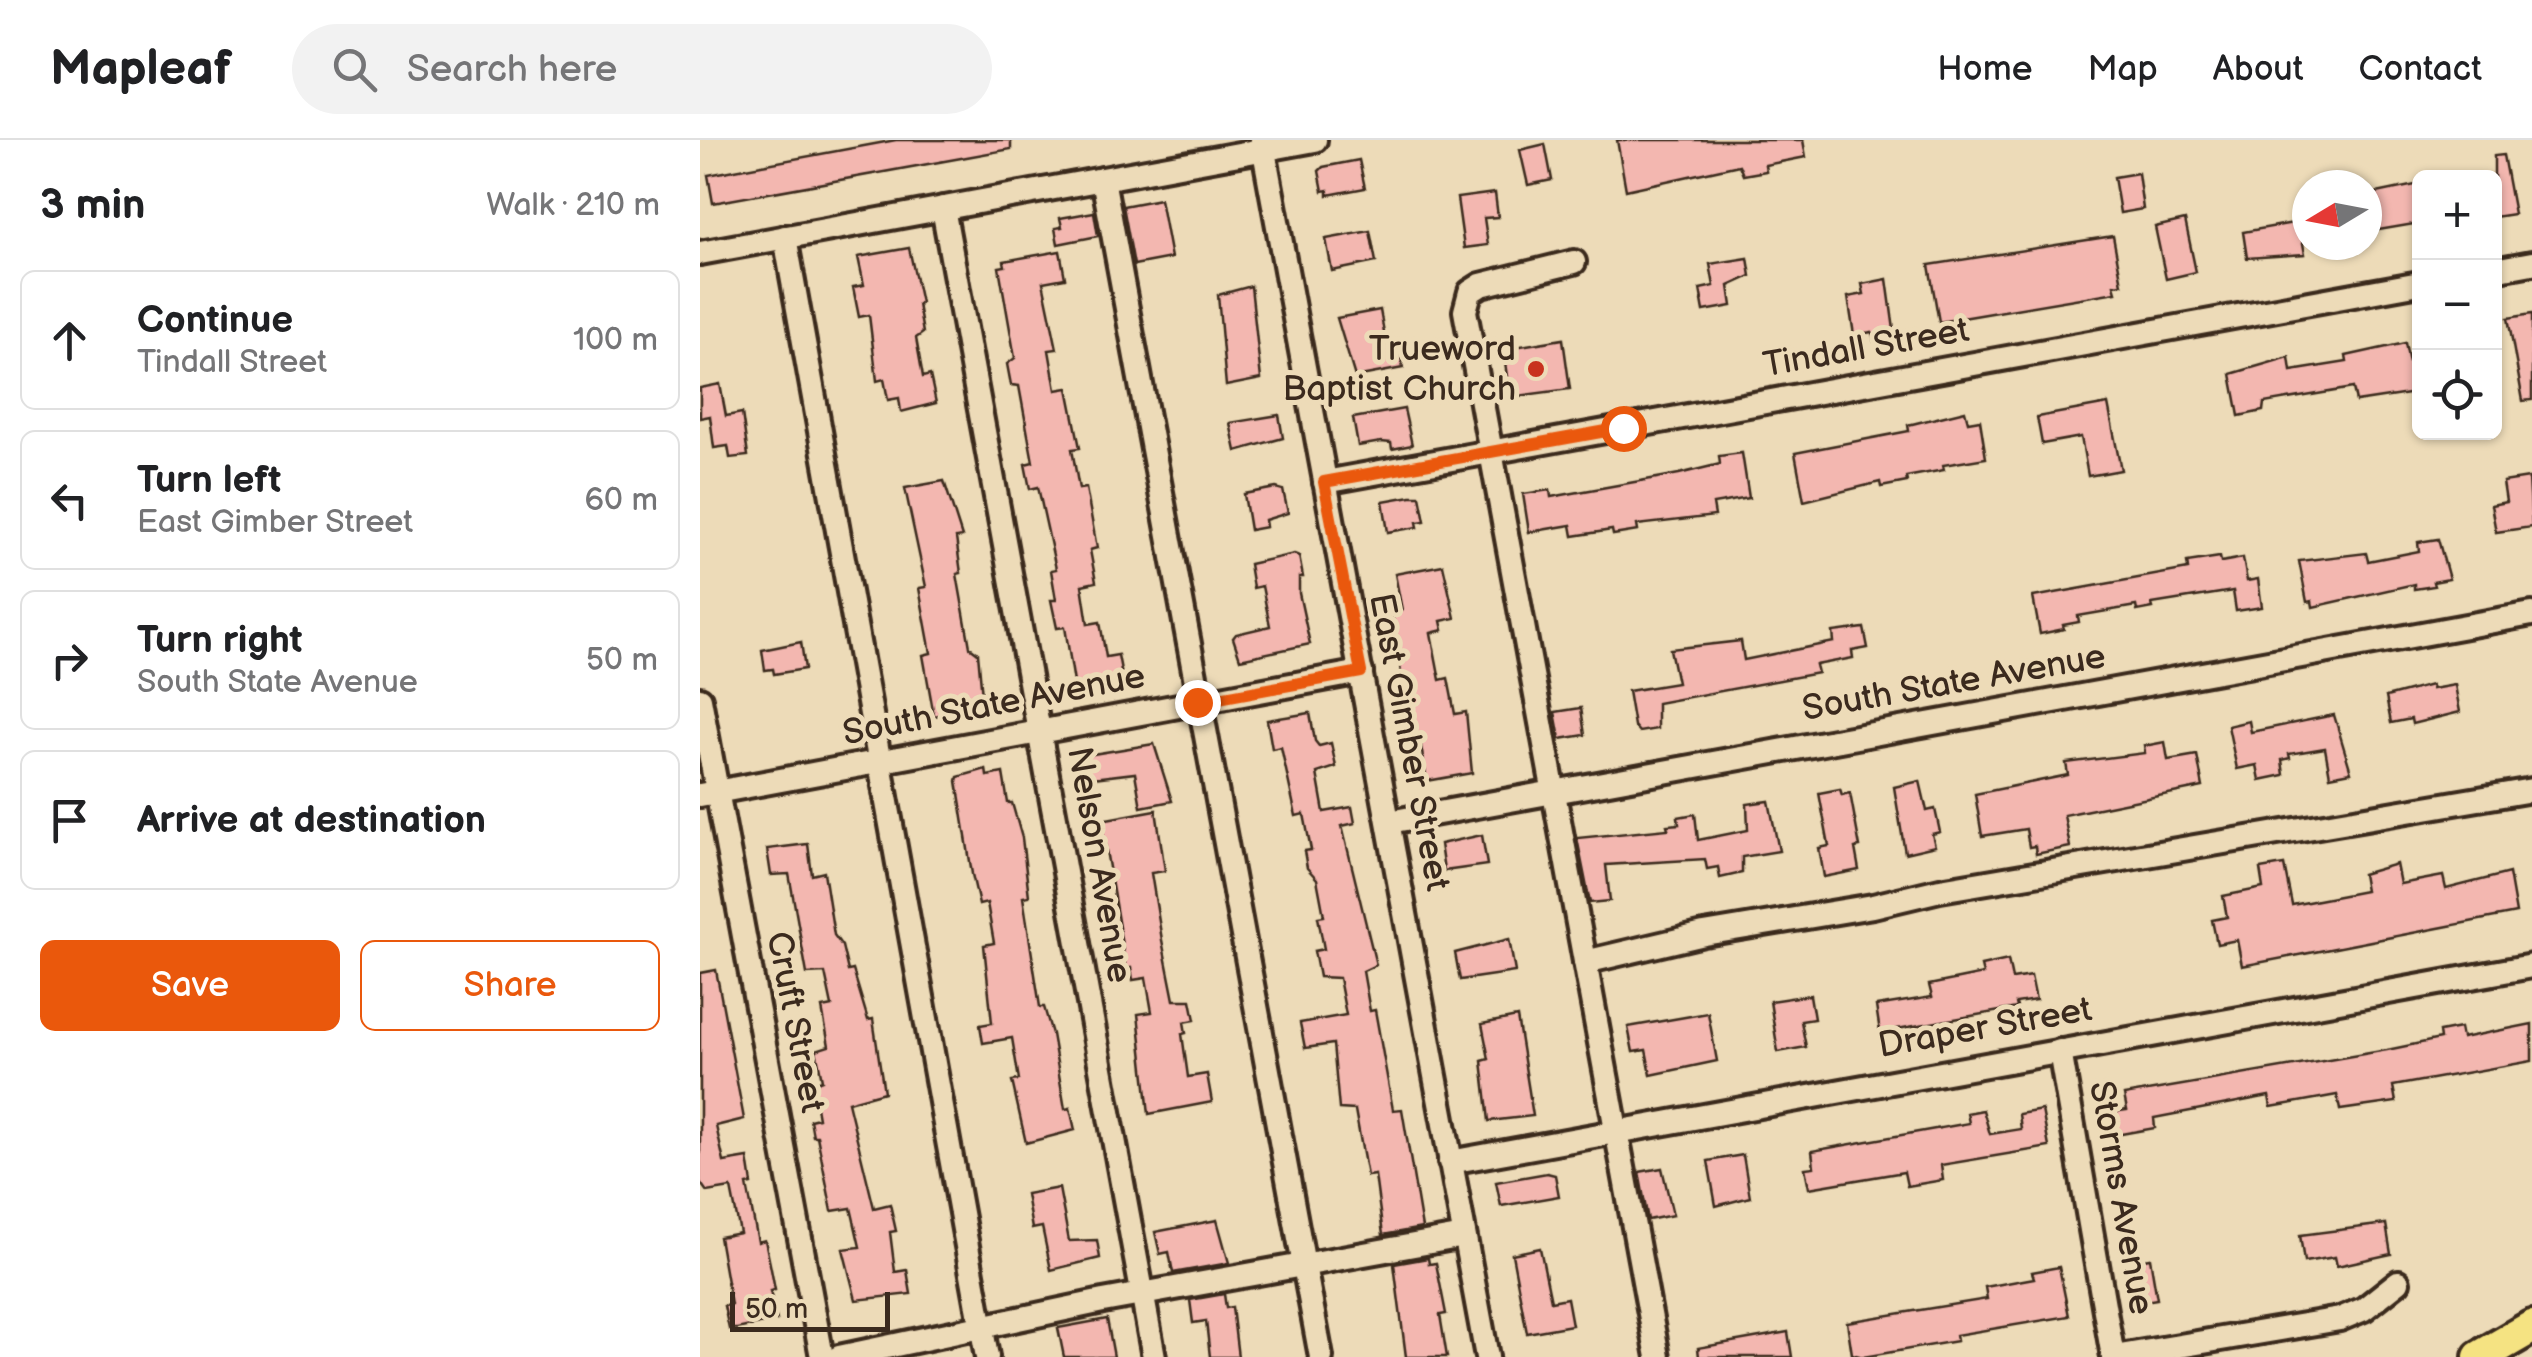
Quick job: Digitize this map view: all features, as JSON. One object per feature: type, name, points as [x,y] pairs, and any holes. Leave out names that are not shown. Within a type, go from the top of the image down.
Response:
[{"type":"highway","points":[[2480,1357],[2532,1327]]},
{"type":"street","points":[[700,253],[1103,179],[1263,145],[1315,140]]},
{"type":"street","name":"East Gimber Street","points":[[1263,145],[1487,1357]]},
{"type":"street","points":[[1103,179],[1197,702],[1261,1015],[1321,1357]]},
{"type":"street","name":"Nelson Avenue","points":[[943,208],[1154,1357]]},
{"type":"street","points":[[785,237],[988,1357]]},
{"type":"street","points":[[1574,262],[1492,281],[1470,292],[1466,299],[1490,452],[1619,1128],[1658,1357]]},
{"type":"street","points":[[2502,269],[2532,263]]},
{"type":"street","name":"Tindall Street","points":[[1324,482],[2412,284]]},
{"type":"street","name":"South State Avenue","points":[[1389,822],[2532,614]]},
{"type":"street","name":"South State Avenue","points":[[708,794],[1361,672]]},
{"type":"street","name":"Cruft Street","points":[[700,699],[708,794],[822,1357]]},
{"type":"street","points":[[1585,962],[1704,934],[1940,890],[2532,790]]},
{"type":"street","name":"Draper Street","points":[[1450,1162],[1619,1128],[2532,966]]},
{"type":"street","name":"Storms Avenue","points":[[2060,1051],[2114,1357]]},
{"type":"street","points":[[839,1357],[1142,1295],[1464,1236]]},
{"type":"street","points":[[2114,1357],[2340,1319],[2364,1310],[2398,1282]]},
{"type":"building","points":[[896,140],[1011,140],[1011,149],[713,203],[708,175]]},
{"type":"building","points":[[1617,140],[1803,140],[1806,157],[1765,165],[1766,171],[1743,175],[1739,165],[1626,190]]},
{"type":"building","points":[[1545,144],[1552,180],[1528,185],[1520,150]]},
{"type":"building","points":[[2503,155],[2514,214],[2502,216],[2502,170],[2494,170],[2494,156]]},
{"type":"building","points":[[1359,160],[1365,188],[1328,195],[1328,190],[1323,191],[1319,171],[1323,167]]},
{"type":"building","points":[[2138,173],[2143,209],[2120,213],[2114,177]]},
{"type":"building","points":[[2412,186],[2412,224],[2382,229],[2382,192]]},
{"type":"building","points":[[1495,193],[1498,217],[1484,218],[1488,245],[1464,248],[1457,198]]},
{"type":"building","points":[[1160,199],[1171,258],[1134,265],[1123,206]]},
{"type":"building","points":[[1094,212],[1098,236],[1058,244],[1055,228],[1062,227],[1060,218]]},
{"type":"building","points":[[2185,220],[2196,272],[2166,279],[2155,227]]},
{"type":"building","points":[[2292,223],[2292,255],[2247,258],[2243,232]]},
{"type":"building","points":[[1370,231],[1376,262],[1332,271],[1326,239]]},
{"type":"building","points":[[2113,236],[2122,284],[2114,285],[2116,292],[1939,322],[1929,265]]},
{"type":"building","points":[[909,248],[921,303],[918,304],[923,333],[916,338],[923,377],[930,375],[936,403],[901,412],[899,398],[888,400],[884,379],[877,381],[869,315],[859,317],[853,287],[864,285],[858,257]]},
{"type":"building","points":[[1060,251],[1065,278],[1043,282],[1057,349],[1049,350],[1056,390],[1068,388],[1080,448],[1072,449],[1079,489],[1086,488],[1097,548],[1090,550],[1096,582],[1082,585],[1088,624],[1100,622],[1106,657],[1118,655],[1123,681],[1075,689],[1065,627],[1057,628],[1051,600],[1056,600],[1051,570],[1056,569],[1038,487],[1030,489],[1025,464],[1033,462],[1019,386],[1011,385],[1007,364],[1015,358],[999,267],[1005,266],[1004,261]]},
{"type":"building","points":[[1748,258],[1751,276],[1729,286],[1732,306],[1704,311],[1700,289],[1714,286],[1710,264]]},
{"type":"building","points":[[1887,279],[1895,337],[1874,341],[1872,332],[1854,335],[1848,297],[1864,294],[1862,284]]},
{"type":"building","points":[[1251,286],[1261,379],[1226,386],[1218,295]]},
{"type":"building","points":[[1380,310],[1386,344],[1398,342],[1403,368],[1355,377],[1337,318]]},
{"type":"building","points":[[2532,314],[2532,400],[2523,401],[2508,318]]},
{"type":"building","name":"Trueword Baptist Church","points":[[1563,339],[1570,389],[1510,397],[1503,349]]},
{"type":"building","points":[[2405,343],[2412,393],[2356,402],[2353,388],[2264,403],[2263,411],[2239,416],[2231,374],[2289,357],[2291,371],[2347,362],[2346,356]]},
{"type":"building","points":[[720,384],[726,416],[742,413],[748,456],[730,458],[728,446],[714,448],[710,416],[700,418],[700,388]]},
{"type":"building","points":[[2108,404],[2121,470],[2088,476],[2081,437],[2042,444],[2037,417]]},
{"type":"building","points":[[1404,409],[1412,445],[1392,449],[1391,443],[1381,442],[1358,446],[1353,418]]},
{"type":"building","points":[[1965,411],[1968,422],[1980,420],[1986,458],[1943,465],[1944,470],[1906,477],[1907,482],[1881,487],[1880,482],[1804,501],[1795,453],[1909,431],[1908,425]]},
{"type":"building","points":[[1279,415],[1283,438],[1236,451],[1230,423]]},
{"type":"building","points":[[1742,453],[1749,498],[1713,504],[1715,516],[1637,525],[1638,531],[1613,535],[1612,530],[1573,536],[1571,525],[1529,532],[1523,494],[1550,490],[1551,497],[1679,474],[1720,464],[1719,456]]},
{"type":"building","points":[[2529,478],[2532,527],[2496,532],[2491,505],[2506,502],[2503,482]]},
{"type":"building","points":[[944,481],[962,537],[956,538],[961,573],[957,574],[970,647],[978,653],[983,707],[934,716],[923,655],[931,653],[919,588],[926,587],[905,488]]},
{"type":"building","points":[[1283,490],[1288,513],[1265,520],[1266,527],[1250,530],[1244,494]]},
{"type":"building","points":[[1420,496],[1425,521],[1417,522],[1418,527],[1388,532],[1383,501]]},
{"type":"building","points":[[2438,539],[2449,579],[2433,582],[2434,586],[2414,589],[2414,584],[2313,607],[2312,601],[2307,602],[2299,561],[2366,553],[2368,561],[2419,551],[2418,542]]},
{"type":"building","points":[[1299,556],[1303,577],[1299,577],[1299,593],[1310,644],[1240,659],[1233,638],[1236,634],[1270,626],[1262,586],[1253,588],[1249,564]]},
{"type":"building","points":[[2220,557],[2221,562],[2243,558],[2247,581],[2258,579],[2262,607],[2236,611],[2233,591],[2152,604],[2153,608],[2137,611],[2136,606],[2078,616],[2079,622],[2040,634],[2033,597],[2188,569],[2187,562]]},
{"type":"building","points":[[1443,565],[1455,618],[1441,621],[1443,630],[1431,633],[1440,680],[1448,678],[1455,714],[1466,712],[1472,773],[1427,781],[1421,746],[1414,747],[1408,717],[1401,719],[1395,688],[1403,686],[1392,612],[1402,610],[1395,574]]},
{"type":"building","points":[[1864,628],[1868,648],[1852,651],[1853,658],[1816,665],[1818,673],[1657,703],[1657,729],[1639,732],[1634,726],[1628,691],[1677,683],[1670,649],[1741,641],[1744,660],[1834,642],[1833,632]]},
{"type":"building","points":[[801,642],[805,669],[774,674],[773,669],[765,670],[762,650]]},
{"type":"building","points":[[2431,685],[2432,689],[2455,685],[2460,712],[2412,724],[2411,719],[2391,723],[2386,697]]},
{"type":"building","points":[[1581,708],[1585,735],[1560,739],[1555,712]]},
{"type":"building","points":[[1310,713],[1315,741],[1319,746],[1331,743],[1336,767],[1317,773],[1324,812],[1352,807],[1355,823],[1342,826],[1376,965],[1363,971],[1370,1011],[1375,1010],[1393,1110],[1402,1109],[1422,1228],[1383,1235],[1375,1175],[1367,1176],[1355,1110],[1339,1109],[1333,1044],[1305,1048],[1300,1023],[1346,1015],[1339,978],[1319,977],[1314,951],[1324,949],[1318,917],[1324,916],[1317,879],[1307,868],[1304,851],[1311,850],[1304,814],[1296,816],[1281,747],[1272,749],[1267,720]]},
{"type":"building","points":[[2334,715],[2351,772],[2330,776],[2325,748],[2289,754],[2290,758],[2282,760],[2284,775],[2260,780],[2257,765],[2237,769],[2228,726],[2249,721],[2251,732]]},
{"type":"building","points":[[2165,742],[2168,760],[2197,755],[2203,787],[2064,815],[2070,847],[2036,854],[2035,846],[2029,847],[2026,829],[1982,836],[1975,794],[2068,775],[2066,763],[2145,753],[2144,746]]},
{"type":"building","points":[[1154,744],[1172,801],[1141,807],[1135,773],[1084,779],[1080,759],[1087,755]]},
{"type":"building","points":[[986,769],[987,776],[1003,773],[1008,803],[1012,803],[1022,838],[1029,896],[1023,897],[1040,1007],[1044,1007],[1052,1034],[1065,1109],[1070,1108],[1075,1130],[1026,1143],[1012,1081],[1019,1080],[1012,1038],[983,1043],[980,1025],[992,1023],[984,945],[994,943],[987,903],[979,905],[957,781],[958,777]]},
{"type":"building","points":[[1920,781],[1927,811],[1935,809],[1940,832],[1932,834],[1935,846],[1905,853],[1894,787]]},
{"type":"building","points":[[1840,789],[1842,795],[1850,793],[1860,847],[1855,848],[1859,870],[1824,877],[1819,848],[1829,846],[1819,793]]},
{"type":"building","points":[[1769,801],[1779,851],[1742,857],[1742,873],[1720,878],[1718,867],[1707,869],[1705,859],[1606,865],[1610,901],[1590,903],[1577,838],[1668,829],[1667,825],[1679,824],[1678,817],[1695,814],[1698,840],[1748,830],[1747,804]]},
{"type":"building","points":[[1156,810],[1165,871],[1151,873],[1162,940],[1174,1000],[1191,1000],[1195,1020],[1184,1022],[1186,1033],[1182,1034],[1188,1077],[1207,1074],[1212,1102],[1149,1114],[1138,1014],[1152,1012],[1146,978],[1133,980],[1131,968],[1126,969],[1101,820]]},
{"type":"building","points":[[1482,835],[1487,865],[1444,871],[1440,844]]},
{"type":"building","points":[[808,844],[812,875],[824,872],[834,935],[842,946],[848,971],[853,970],[868,1020],[873,1019],[884,1092],[848,1102],[874,1208],[890,1204],[896,1231],[890,1232],[895,1272],[907,1270],[911,1294],[856,1300],[843,1249],[860,1247],[851,1208],[832,1211],[817,1136],[813,1136],[810,1120],[818,1118],[812,1084],[822,1080],[816,1050],[829,1046],[822,1008],[832,1006],[825,973],[807,974],[789,874],[771,875],[767,849]]},
{"type":"building","points":[[2396,864],[2400,884],[2443,876],[2446,889],[2509,873],[2516,913],[2242,966],[2237,940],[2217,944],[2212,920],[2227,917],[2223,896],[2263,888],[2260,869],[2284,865],[2292,905],[2365,891],[2362,874]]},
{"type":"building","points":[[1509,939],[1515,972],[1460,980],[1455,953]]},
{"type":"building","points":[[2008,960],[2012,979],[2031,976],[2036,1000],[2016,1003],[2017,1008],[1880,1032],[1876,1006],[1932,997],[1929,985],[1983,974],[1981,966]]},
{"type":"building","points":[[716,970],[744,1119],[716,1126],[724,1162],[748,1158],[752,1184],[747,1185],[758,1242],[765,1240],[777,1320],[737,1329],[729,1329],[724,1306],[731,1305],[719,1237],[740,1233],[731,1188],[707,1192],[700,1182],[700,973]]},
{"type":"building","points":[[1810,995],[1814,1019],[1801,1021],[1806,1047],[1778,1052],[1770,1001]]},
{"type":"building","points":[[1708,1013],[1717,1061],[1651,1075],[1646,1050],[1633,1052],[1628,1027]]},
{"type":"building","points":[[1517,1017],[1533,1116],[1489,1121],[1482,1061],[1489,1059],[1482,1024]]},
{"type":"building","points":[[2532,1024],[2532,1061],[2393,1086],[2396,1102],[2340,1110],[2337,1095],[2271,1107],[2269,1096],[2154,1118],[2155,1128],[2110,1136],[2106,1113],[2127,1110],[2124,1095],[2387,1050],[2440,1039],[2439,1032],[2460,1028],[2462,1038]]},
{"type":"building","points":[[1983,1110],[1990,1134],[2021,1129],[2019,1114],[2042,1110],[2049,1147],[1941,1165],[1943,1180],[1907,1186],[1904,1172],[1809,1188],[1805,1168],[1814,1167],[1812,1151],[1969,1123],[1967,1113]]},
{"type":"building","points":[[1743,1155],[1750,1197],[1716,1206],[1708,1161]]},
{"type":"building","points":[[1662,1168],[1673,1215],[1648,1220],[1639,1172]]},
{"type":"building","points":[[1555,1175],[1559,1196],[1501,1206],[1496,1182]]},
{"type":"building","points":[[1059,1188],[1069,1241],[1097,1240],[1100,1258],[1051,1270],[1042,1227],[1032,1229],[1026,1194]]},
{"type":"building","points":[[1217,1220],[1229,1263],[1173,1273],[1169,1252],[1160,1254],[1155,1232]]},
{"type":"building","points":[[2386,1224],[2391,1254],[2337,1266],[2335,1257],[2304,1262],[2300,1235]]},
{"type":"building","points":[[1540,1248],[1551,1301],[1567,1298],[1572,1325],[1527,1333],[1512,1254]]},
{"type":"building","points":[[1428,1258],[1429,1264],[1436,1263],[1446,1314],[1440,1315],[1447,1357],[1406,1357],[1394,1264]]},
{"type":"building","points":[[2150,1258],[2157,1299],[2133,1303],[2124,1262]]},
{"type":"building","points":[[2059,1267],[2069,1316],[1956,1335],[1957,1341],[1863,1357],[1852,1354],[1847,1322],[1987,1299],[1985,1287],[2034,1278],[2032,1272]]},
{"type":"building","points":[[1224,1294],[1226,1308],[1232,1307],[1238,1357],[1210,1357],[1206,1321],[1193,1323],[1190,1300]]},
{"type":"building","points":[[1107,1319],[1114,1357],[1064,1357],[1058,1328]]},
{"type":"building","points":[[1788,1332],[1792,1357],[1699,1357],[1698,1348]]},
{"type":"place","name":"Trueword Baptist Church","points":[[1536,369]]},
{"type":"route","points":[[1197,702],[1361,672],[1324,482],[1623,428]]}]
